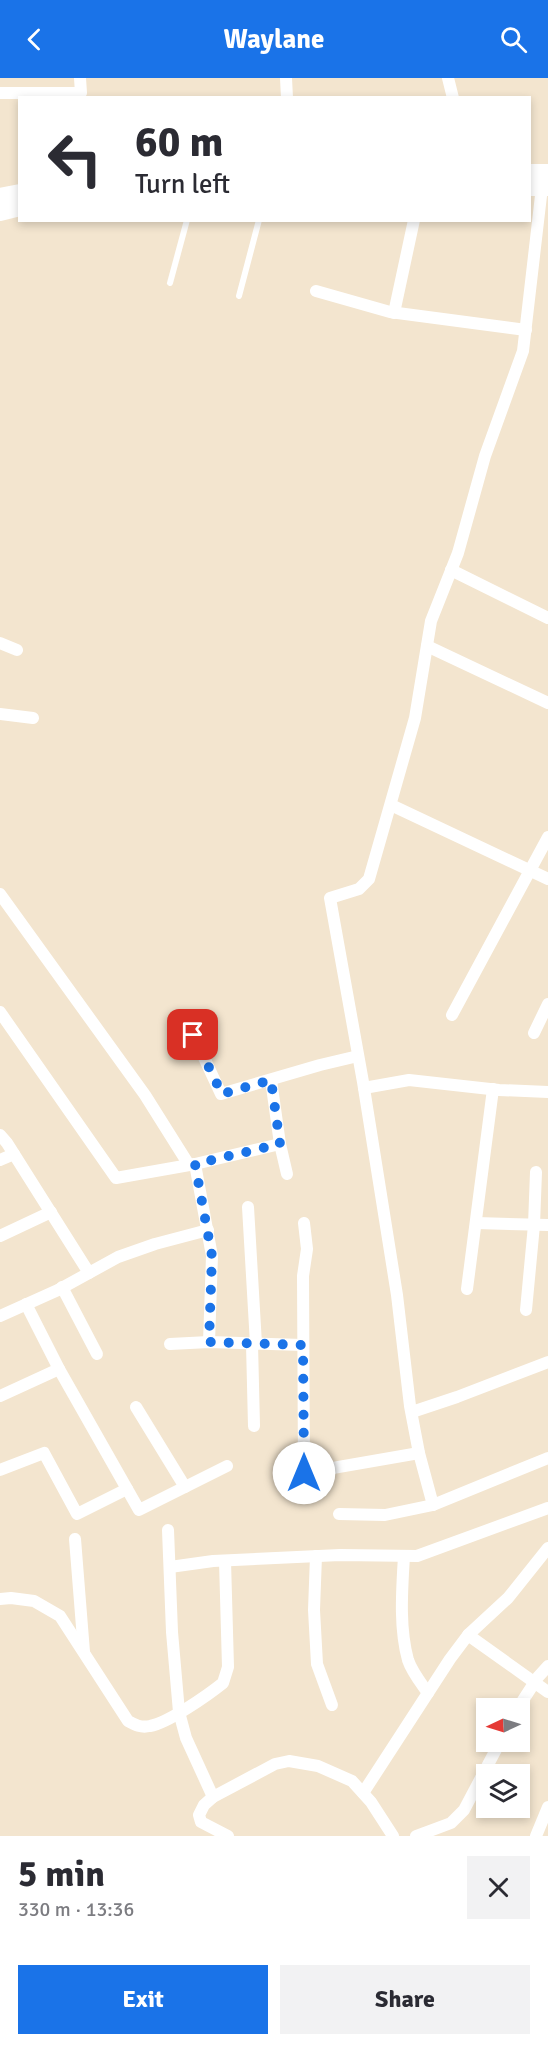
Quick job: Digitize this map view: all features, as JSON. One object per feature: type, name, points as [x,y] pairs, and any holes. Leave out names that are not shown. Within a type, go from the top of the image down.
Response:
[{"type":"main road","points":[[0,197],[18,193]]},
{"type":"main road","points":[[0,212],[18,208]]},
{"type":"street","points":[[0,93],[81,93],[80,78]]},
{"type":"street","points":[[286,78],[286,96]]},
{"type":"street","points":[[448,78],[452,96]]},
{"type":"street","points":[[433,1505],[411,1412],[397,1295],[364,1088],[330,898],[359,890],[369,879],[391,805],[415,718],[431,621],[451,570],[485,456],[523,351],[542,184]]},
{"type":"street","points":[[394,313],[414,222]]},
{"type":"street","points":[[316,291],[394,313],[526,330]]},
{"type":"street","points":[[451,570],[548,618]]},
{"type":"street","points":[[0,643],[17,650]]},
{"type":"street","points":[[428,646],[548,703]]},
{"type":"street","points":[[0,714],[33,718]]},
{"type":"street","points":[[391,805],[548,879]]},
{"type":"street","points":[[452,1015],[548,837]]},
{"type":"street","points":[[0,894],[145,1095],[192,1165],[212,1256],[209,1342]]},
{"type":"street","points":[[534,1033],[548,1004]]},
{"type":"street","points":[[0,1012],[116,1178],[192,1165],[280,1144]]},
{"type":"street","points":[[193,1035],[222,1094],[358,1056]]},
{"type":"street","points":[[271,1080],[280,1144],[287,1174]]},
{"type":"street","points":[[364,1088],[410,1080],[548,1092]]},
{"type":"street","points":[[467,1289],[493,1089]]},
{"type":"street","points":[[0,1134],[89,1273]]},
{"type":"street","points":[[0,1160],[14,1154]]},
{"type":"street","points":[[526,1310],[534,1225],[536,1172]]},
{"type":"street","points":[[248,1207],[254,1344],[254,1426]]},
{"type":"street","points":[[0,1236],[51,1212]]},
{"type":"street","points":[[304,1222],[307,1249],[303,1276],[304,1473],[419,1453]]},
{"type":"street","points":[[476,1223],[548,1226]]},
{"type":"street","points":[[0,1316],[118,1257],[155,1244],[208,1230]]},
{"type":"street","points":[[62,1287],[97,1354]]},
{"type":"street","points":[[26,1304],[59,1369],[139,1510],[226,1466]]},
{"type":"street","points":[[170,1344],[209,1342],[303,1345]]},
{"type":"street","points":[[411,1412],[458,1397],[548,1362]]},
{"type":"street","points":[[0,1395],[59,1369]]},
{"type":"street","points":[[136,1407],[185,1487]]},
{"type":"street","points":[[0,1470],[44,1453],[77,1514],[127,1489]]},
{"type":"street","points":[[339,1514],[385,1515],[433,1505],[548,1458]]},
{"type":"street","points":[[170,1567],[225,1561],[316,1556],[417,1556],[548,1508]]},
{"type":"street","points":[[168,1530],[172,1632],[179,1712],[186,1738],[213,1797]]},
{"type":"street","points":[[75,1539],[84,1653]]},
{"type":"street","points":[[363,1793],[468,1635],[508,1598],[548,1548]]},
{"type":"street","points":[[316,1556],[314,1610],[317,1664],[332,1705]]},
{"type":"street","points":[[404,1556],[402,1593],[405,1645],[409,1663],[428,1693]]},
{"type":"street","points":[[0,1599],[34,1601],[60,1616],[128,1721],[139,1727],[150,1726],[179,1712],[223,1683],[228,1666],[225,1561]]},
{"type":"street","points":[[468,1635],[548,1692]]},
{"type":"street","points":[[524,1698],[548,1666]]},
{"type":"street","points":[[416,1836],[451,1823],[464,1810],[495,1752]]},
{"type":"street","points":[[228,1836],[203,1824],[199,1815],[204,1805],[213,1797],[275,1764],[289,1761],[318,1766],[339,1773],[352,1781],[386,1823],[393,1836]]},
{"type":"street","points":[[536,1836],[548,1807]]},
{"type":"lane","points":[[170,283],[186,222]]},
{"type":"lane","points":[[239,296],[258,222]]},
{"type":"route","points":[[193,1035],[222,1094],[271,1080],[280,1144],[195,1164],[212,1256],[209,1342],[303,1345],[304,1473]]}]
